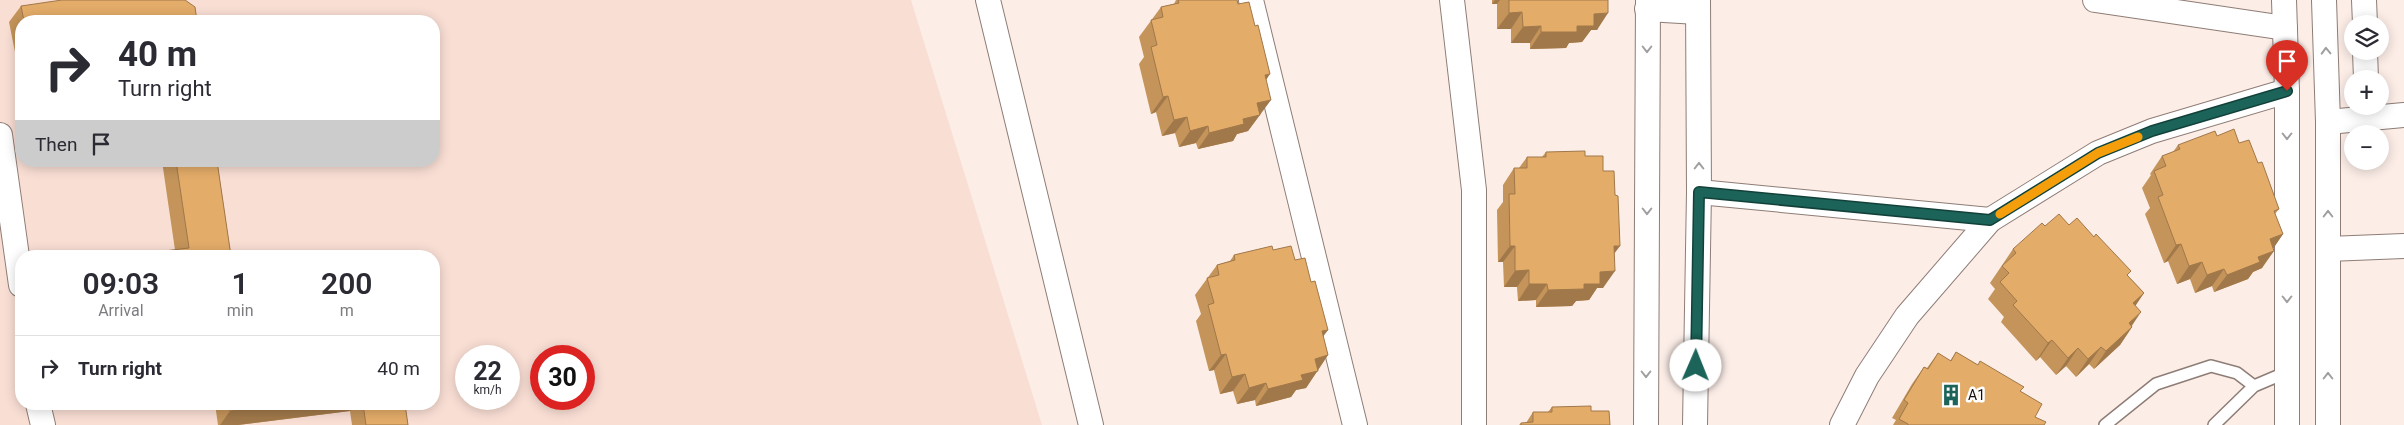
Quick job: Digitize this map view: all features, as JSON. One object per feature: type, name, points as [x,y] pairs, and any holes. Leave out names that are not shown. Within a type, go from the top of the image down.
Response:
[{"type":"street","points":[[988,0],[1092,425]]},
{"type":"street","points":[[1251,0],[1355,425]]},
{"type":"street","points":[[1452,0],[1474,190],[1474,425]]},
{"type":"street","points":[[2095,0],[2285,28]]},
{"type":"street","points":[[2284,0],[2287,91],[2287,425]]},
{"type":"street","points":[[2324,0],[2328,122],[2328,425]]},
{"type":"street","points":[[2364,0],[2365,15]]},
{"type":"street","points":[[1646,425],[1647,5],[1698,6],[1698,424]]},
{"type":"street","points":[[1842,425],[1867,376],[1907,316],[1990,220],[2098,153],[2152,131],[2287,91]]},
{"type":"street","points":[[2389,114],[2404,115]]},
{"type":"street","points":[[2328,122],[2355,115]]},
{"type":"street","points":[[0,135],[16,250]]},
{"type":"street","points":[[1699,192],[1990,220]]},
{"type":"street","points":[[2328,249],[2404,246]]},
{"type":"street","points":[[39,410],[43,425]]},
{"type":"lane","points":[[2105,425],[2156,384],[2211,366],[2237,373],[2254,386]]},
{"type":"lane","points":[[2214,425],[2254,386],[2287,372]]},
{"type":"shaded area","points":[[0,0],[911,0],[1042,425],[0,425]]},
{"type":"building","points":[[62,0],[185,0],[195,7],[196,15],[23,15],[21,6]]},
{"type":"building","points":[[1178,0],[1237,0],[1238,4],[1249,2],[1255,26],[1258,25],[1270,74],[1265,75],[1271,100],[1257,103],[1260,115],[1243,119],[1244,124],[1209,133],[1208,126],[1190,131],[1187,117],[1174,120],[1168,96],[1163,97],[1151,47],[1157,45],[1151,20],[1163,17],[1161,7],[1179,3]]},
{"type":"building","points":[[1509,0],[1608,0],[1608,13],[1594,14],[1594,26],[1577,26],[1577,32],[1541,32],[1541,26],[1523,27],[1522,12],[1509,13]]},
{"type":"building","points":[[2234,129],[2239,143],[2249,140],[2258,163],[2262,162],[2279,209],[2274,211],[2283,234],[2270,239],[2274,251],[2258,257],[2260,262],[2227,275],[2224,269],[2207,275],[2202,262],[2189,266],[2181,244],[2176,245],[2158,197],[2163,195],[2154,171],[2166,166],[2162,156],[2180,149],[2178,145],[2215,131],[2217,136]]},
{"type":"building","points":[[1585,151],[1585,156],[1603,156],[1603,171],[1614,171],[1615,195],[1618,196],[1620,246],[1614,246],[1615,271],[1600,272],[1600,284],[1584,284],[1584,289],[1548,290],[1547,284],[1529,284],[1529,270],[1515,271],[1515,246],[1510,246],[1509,194],[1515,194],[1514,168],[1527,168],[1527,157],[1546,157],[1546,152]]},
{"type":"building","points":[[177,167],[218,167],[230,250],[172,250],[189,248]]},
{"type":"building","points":[[2059,214],[2069,225],[2077,218],[2094,237],[2096,234],[2131,271],[2127,275],[2144,293],[2133,303],[2141,312],[2129,323],[2132,327],[2106,351],[2101,347],[2088,359],[2078,348],[2068,358],[2052,340],[2048,343],[2013,305],[2017,301],[2000,282],[2009,273],[2002,266],[2016,253],[2013,249],[2042,223],[2045,226]]},
{"type":"building","points":[[1272,246],[1273,250],[1291,246],[1295,260],[1305,258],[1311,282],[1315,281],[1328,330],[1322,331],[1328,355],[1315,359],[1318,371],[1301,375],[1303,380],[1268,389],[1266,383],[1249,388],[1245,374],[1232,377],[1226,354],[1221,355],[1208,305],[1214,303],[1207,278],[1219,275],[1217,265],[1235,260],[1234,255]]},
{"type":"building","name":"A1","points":[[1956,352],[1978,365],[1980,361],[2024,387],[2020,391],[2042,404],[2035,417],[2046,422],[2044,425],[1908,425],[1899,419],[1908,403],[1904,400],[1924,367],[1928,369],[1938,353],[1951,361]]},
{"type":"building","points":[[1591,406],[1591,411],[1609,411],[1610,425],[1521,425],[1521,423],[1533,422],[1533,412],[1552,412],[1552,407]]},
{"type":"building","points":[[364,410],[406,410],[408,425],[366,425]]},
{"type":"slow traffic","points":[[2000,214],[2098,153],[2138,137]]},
{"type":"place","name":"A1","points":[[1951,395]]},
{"type":"route","points":[[1696,366],[1699,192],[1990,220],[2098,153],[2152,131],[2287,91]]}]
